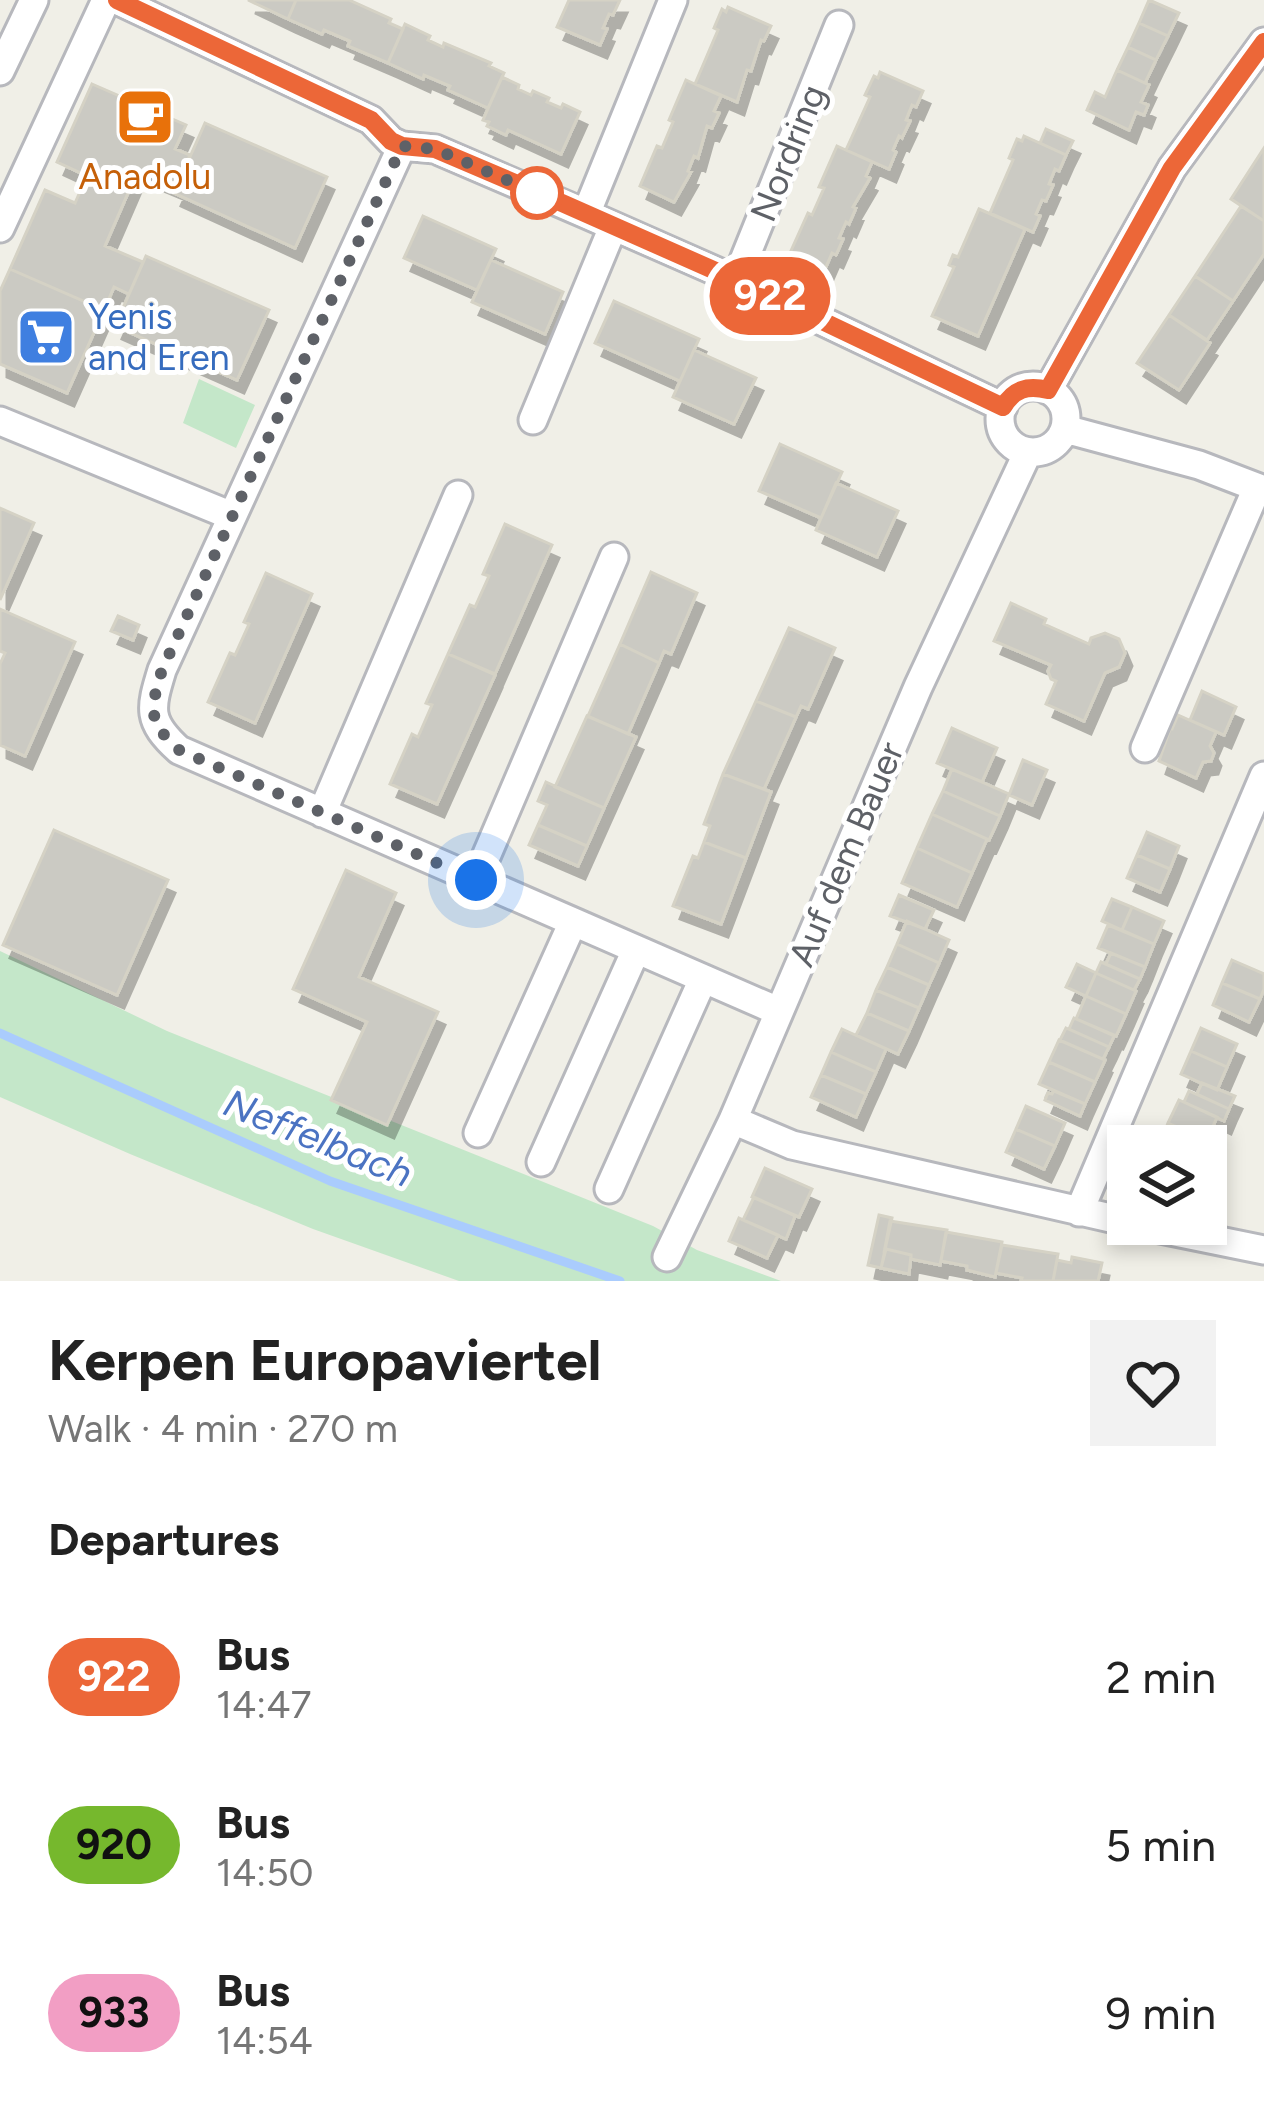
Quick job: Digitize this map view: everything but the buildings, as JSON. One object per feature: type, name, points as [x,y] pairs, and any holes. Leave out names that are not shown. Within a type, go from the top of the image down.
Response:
[{"type":"street","points":[[0,71],[34,0]]},
{"type":"street","points":[[0,228],[106,0]]},
{"type":"street","points":[[117,0],[371,120],[391,141],[435,149],[614,226],[1003,407]]},
{"type":"street","points":[[586,214],[673,0]]},
{"type":"street","name":"Nordring","points":[[736,280],[839,25]]},
{"type":"street","points":[[1048,390],[1172,168],[1264,42]]},
{"type":"street","points":[[402,146],[162,670],[152,705],[154,719],[163,736],[179,750],[778,1011]]},
{"type":"street","points":[[533,419],[614,226]]},
{"type":"street","points":[[1021,388],[1048,390],[1064,406],[1065,428],[1060,439],[1040,452],[1017,448],[1002,430],[1003,407],[1021,388]]},
{"type":"street","points":[[0,421],[232,516]]},
{"type":"street","points":[[1065,428],[1199,465],[1261,489],[1144,748]]},
{"type":"street","name":"Auf dem Bauer","points":[[667,1258],[733,1120],[918,687],[1028,452]]},
{"type":"street","points":[[322,813],[458,495]]},
{"type":"street","points":[[476,880],[614,557]]},
{"type":"street","points":[[1079,1212],[1264,776]]},
{"type":"street","points":[[478,1133],[573,922]]},
{"type":"street","points":[[541,1162],[636,950]]},
{"type":"street","points":[[609,1189],[703,979]]},
{"type":"street","points":[[733,1120],[792,1145],[1107,1218]]},
{"type":"street","points":[[1227,1242],[1264,1250]]},
{"type":"green space","points":[[199,379],[255,405],[236,448],[183,423]]},
{"type":"green space","points":[[0,951],[167,1031],[781,1281],[459,1281],[313,1229],[130,1154],[0,1097]]},
{"type":"waterway","name":"Neffelbach","points":[[0,1033],[330,1181],[620,1281]]},
{"type":"bus line","name":"922","points":[[117,0],[371,120],[391,141],[435,149],[562,203],[1003,407],[1021,388],[1048,390],[1172,168],[1264,42]]},
{"type":"place","name":"Anadolu","points":[[145,117]]},
{"type":"place","name":"Yenis and Eren","points":[[46,337]]},
{"type":"route","points":[[476,880],[179,750],[163,736],[152,705],[162,670],[402,146],[435,149],[537,193]]}]
